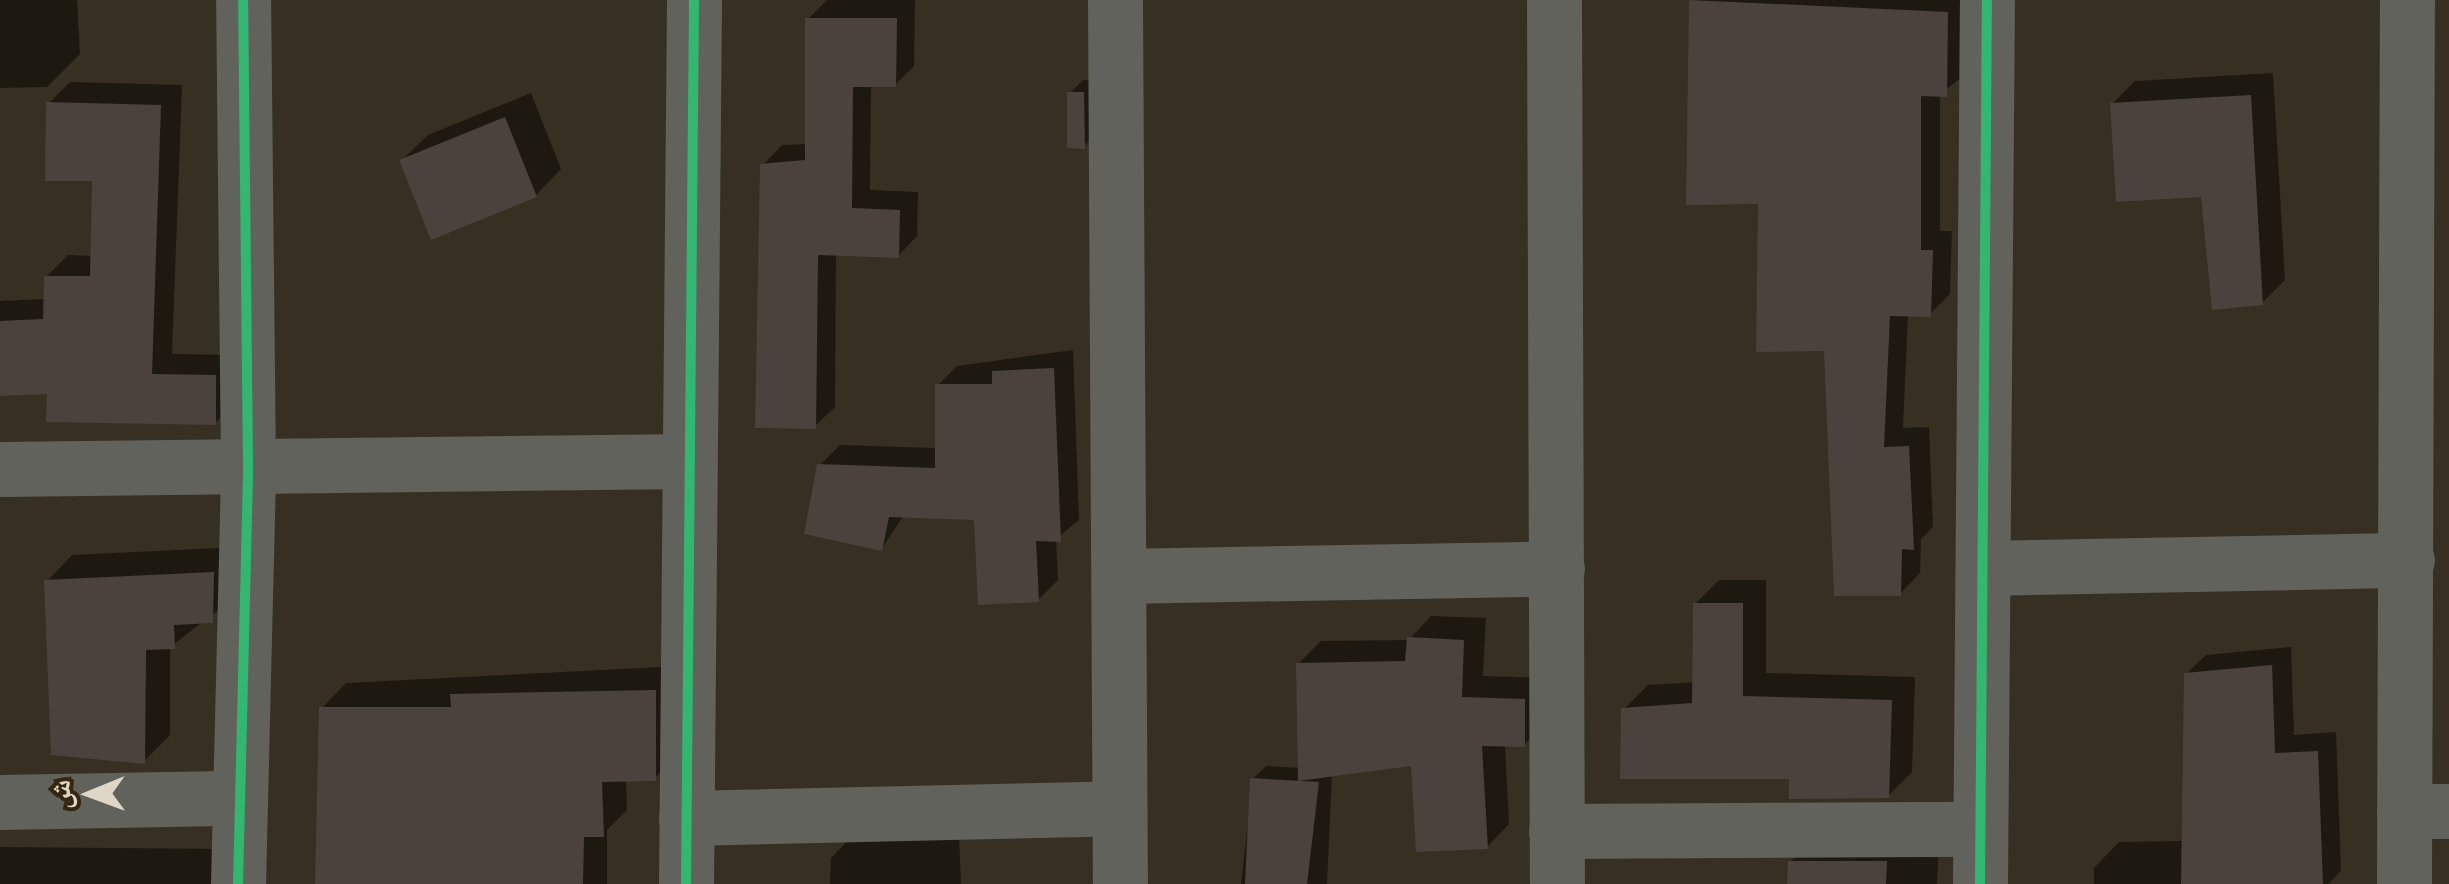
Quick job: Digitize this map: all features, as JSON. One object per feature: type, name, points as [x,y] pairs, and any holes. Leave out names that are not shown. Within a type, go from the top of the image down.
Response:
[{"type":"street","points":[[238,884],[248,467],[242,0]]},
{"type":"street","points":[[686,884],[694,0]]},
{"type":"street","points":[[1114,0],[1120,884]]},
{"type":"street","points":[[1554,0],[1557,858],[1980,830]]},
{"type":"street","points":[[1980,884],[1987,0]]},
{"type":"street","points":[[2404,884],[2426,811],[2407,560],[2408,0]]},
{"type":"street","points":[[0,469],[688,462]]},
{"type":"street","points":[[1983,568],[2407,560]]},
{"type":"street","points":[[1119,576],[1557,568]]},
{"type":"street","points":[[0,802],[238,798]]},
{"type":"street","points":[[686,818],[1119,808]]},
{"type":"building","points":[[1689,0],[1948,12],[1947,97],[1921,96],[1921,250],[1933,250],[1931,317],[1890,316],[1884,447],[1909,446],[1914,550],[1902,549],[1901,596],[1834,596],[1824,351],[1756,352],[1758,204],[1686,205]]},
{"type":"building","points":[[805,18],[897,18],[896,87],[853,87],[852,208],[900,210],[899,258],[818,255],[816,429],[755,428],[760,164],[805,160]]},
{"type":"building","points":[[1067,92],[1084,92],[1085,149],[1067,148]]},
{"type":"building","points":[[2251,95],[2263,305],[2212,310],[2201,197],[2116,202],[2110,103]]},
{"type":"building","points":[[46,102],[161,105],[152,374],[216,375],[216,425],[46,422],[47,394],[0,396],[0,321],[43,319],[44,276],[90,276],[92,181],[45,181]]},
{"type":"building","points":[[505,117],[537,197],[431,240],[399,160]]},
{"type":"building","points":[[1054,368],[1061,542],[1036,541],[1039,602],[978,605],[974,520],[889,517],[882,551],[804,534],[817,464],[935,468],[935,384],[992,384],[992,371]]},
{"type":"building","points":[[214,572],[213,623],[174,625],[175,649],[146,650],[145,764],[51,755],[44,580]]},
{"type":"building","points":[[1693,603],[1743,603],[1743,696],[1892,700],[1889,798],[1789,799],[1789,779],[1620,779],[1621,708],[1692,703]]},
{"type":"building","points":[[1407,637],[1464,640],[1462,697],[1525,699],[1525,747],[1482,746],[1488,849],[1416,852],[1411,766],[1298,781],[1296,663],[1405,661]]},
{"type":"building","points":[[2272,665],[2275,753],[2318,751],[2323,884],[2181,884],[2184,673]]},
{"type":"building","points":[[656,690],[656,781],[602,782],[604,837],[584,837],[583,884],[315,884],[319,707],[451,707],[450,694]]},
{"type":"building","points":[[1250,778],[1319,782],[1307,884],[1245,884]]},
{"type":"building","points":[[1788,861],[1887,861],[1886,884],[1787,884]]},
{"type":"cycle path","points":[[238,884],[248,467],[243,0]]},
{"type":"cycle path","points":[[686,884],[694,0]]},
{"type":"cycle path","points":[[1980,884],[1987,0]]}]
